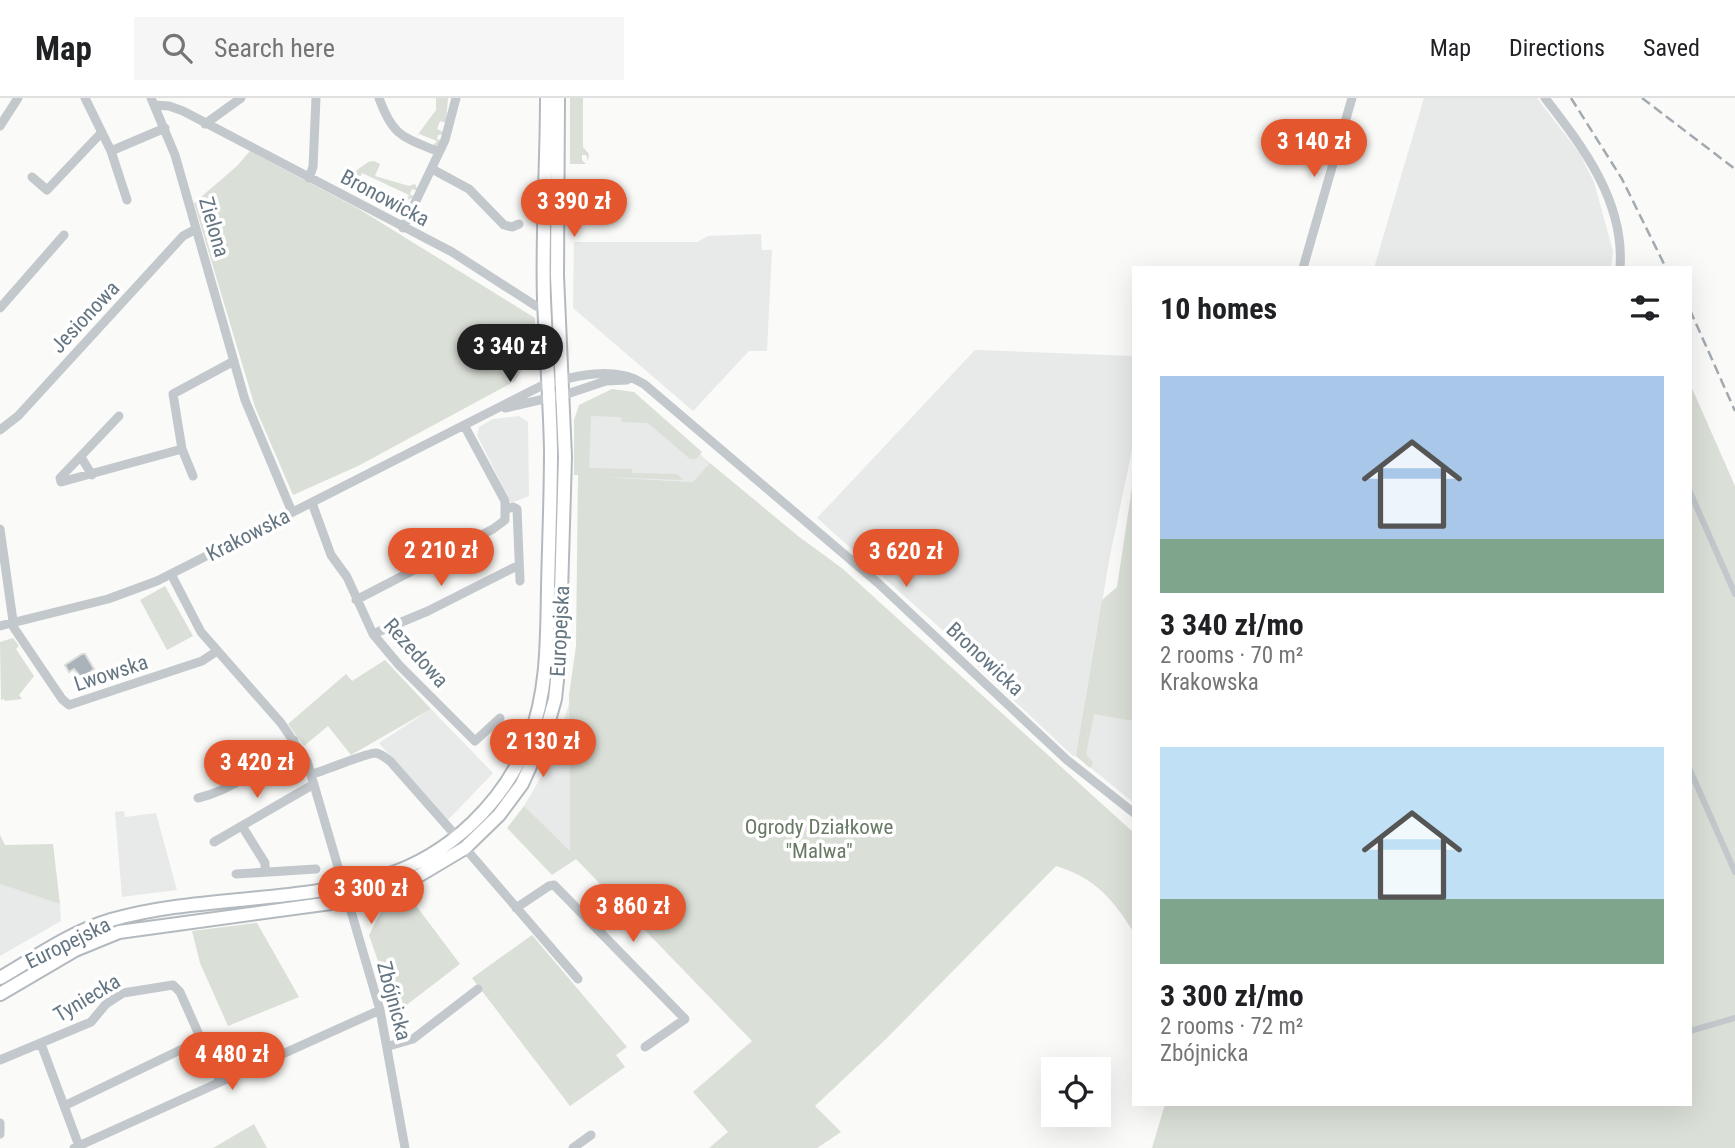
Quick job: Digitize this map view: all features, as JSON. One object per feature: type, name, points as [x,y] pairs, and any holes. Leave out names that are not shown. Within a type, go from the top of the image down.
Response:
[{"type":"main road","points":[[547,98],[544,307],[548,391]]},
{"type":"main road","points":[[558,98],[557,276],[562,395]]},
{"type":"main road","name":"Europejska","points":[[0,994],[75,950],[119,932],[348,900],[408,882],[437,867],[461,842],[510,777],[530,737],[539,705],[547,634],[551,488],[548,391]]},
{"type":"main road","name":"Europejska","points":[[0,978],[76,934],[121,918],[345,886],[402,870],[461,842],[499,815],[522,783],[542,741],[555,699],[559,661],[565,473],[562,395]]},
{"type":"street","points":[[0,126],[18,98]]},
{"type":"street","points":[[85,98],[111,151],[127,200]]},
{"type":"street","points":[[205,124],[241,98]]},
{"type":"street","points":[[309,178],[313,167],[316,98]]},
{"type":"street","points":[[379,98],[386,116],[398,133],[439,152]]},
{"type":"street","points":[[403,228],[451,123],[456,98]]},
{"type":"street","points":[[1304,266],[1352,98]]},
{"type":"street","points":[[1545,98],[1588,154],[1602,183],[1618,237],[1620,266]]},
{"type":"street","name":"Bronowicka","points":[[152,102],[177,108],[452,252],[536,306],[544,307]]},
{"type":"street","name":"Zielona","points":[[152,102],[165,128],[254,426],[292,512]]},
{"type":"street","points":[[111,151],[165,128]]},
{"type":"street","points":[[32,177],[47,190],[102,132]]},
{"type":"street","points":[[432,169],[469,189],[504,225],[512,227],[519,224]]},
{"type":"street","name":"Jesionowa","points":[[0,430],[18,416],[183,236],[196,229]]},
{"type":"street","points":[[0,308],[64,234]]},
{"type":"street","points":[[193,476],[182,449],[173,394],[234,361]]},
{"type":"street","name":"Bronowicka","points":[[561,381],[615,373],[638,380],[654,392],[878,583],[1068,760],[1132,811]]},
{"type":"street","name":"Bronowicka","points":[[562,395],[618,380],[635,382],[654,392]]},
{"type":"street","name":"Krakowska","points":[[0,626],[114,597],[172,574],[464,425],[548,391],[561,381]]},
{"type":"street","name":"Krakowska","points":[[548,391],[562,395]]},
{"type":"street","points":[[119,416],[60,481],[66,482],[182,449]]},
{"type":"street","points":[[356,600],[499,526],[505,520],[507,509],[464,425]]},
{"type":"street","points":[[81,457],[92,475]]},
{"type":"street","points":[[1692,497],[1735,594]]},
{"type":"street","name":"Rezedowa","points":[[312,503],[331,555],[343,569],[373,634],[399,665],[475,741],[500,718]]},
{"type":"street","points":[[507,509],[517,509],[520,581]]},
{"type":"street","points":[[0,529],[13,623]]},
{"type":"street","points":[[373,634],[428,611],[519,565]]},
{"type":"street","name":"Zbójnicka","points":[[172,574],[201,632],[290,743],[304,754],[380,1010],[389,1046],[405,1148]]},
{"type":"street","name":"Lwowska","points":[[13,623],[62,699],[69,705],[202,661],[217,651]]},
{"type":"street","points":[[198,798],[213,795],[225,786],[241,781],[290,743]]},
{"type":"street","points":[[312,774],[334,769],[367,754],[380,754],[390,761],[578,979]]},
{"type":"street","points":[[1692,775],[1735,872]]},
{"type":"street","points":[[214,842],[314,784]]},
{"type":"street","points":[[242,826],[265,863],[265,872]]},
{"type":"street","points":[[236,874],[316,869]]},
{"type":"street","points":[[516,908],[554,885],[685,1019],[645,1047]]},
{"type":"street","name":"Tyniecka","points":[[0,1060],[91,1022],[106,1004],[123,993],[169,985],[180,992],[220,1082]]},
{"type":"street","points":[[389,1046],[413,1039],[478,989]]},
{"type":"street","points":[[41,1044],[76,1147],[97,1143],[220,1082],[380,1010]]},
{"type":"street","points":[[1692,1030],[1735,1018]]},
{"type":"street","points":[[64,1107],[201,1040]]},
{"type":"street","points":[[0,1123],[0,1134]]},
{"type":"street","points":[[572,1148],[591,1135]]},
{"type":"shaded area","points":[[1424,98],[1537,98],[1580,154],[1594,182],[1613,251],[1611,266],[1375,266]]},
{"type":"shaded area","points":[[761,234],[762,250],[772,250],[767,351],[749,351],[693,411],[573,308],[574,242],[697,242],[708,236]]},
{"type":"shaded area","points":[[975,350],[1132,356],[1132,450],[1109,561],[1085,702],[1132,712],[1132,801],[1073,756],[978,667],[976,660],[817,518]]},
{"type":"shaded area","points":[[630,392],[710,463],[694,482],[578,475],[580,408]]},
{"type":"shaded area","points":[[519,416],[528,422],[529,496],[511,503],[477,435],[479,427],[493,419]]},
{"type":"shaded area","points":[[569,704],[570,852],[524,806],[552,758]]},
{"type":"shaded area","points":[[431,709],[493,773],[447,821],[379,743]]},
{"type":"shaded area","points":[[124,811],[125,817],[156,813],[177,890],[122,897],[115,812]]},
{"type":"shaded area","points":[[0,884],[60,904],[61,921],[0,956]]},
{"type":"green space","points":[[436,98],[448,98],[446,123],[440,121],[437,129],[443,132],[444,130],[444,134],[438,135],[437,139],[442,140],[437,146],[432,146],[437,141],[419,134],[416,137],[436,110]]},
{"type":"green space","points":[[570,98],[583,98],[583,147],[589,154],[588,161],[586,155],[582,155],[582,160],[586,164],[570,164]]},
{"type":"green space","points":[[250,151],[359,209],[535,318],[535,348],[515,381],[358,466],[293,495],[255,407],[194,203],[237,166]]},
{"type":"green space","points":[[368,162],[380,164],[375,176],[409,186],[415,184],[418,191],[412,189],[410,194],[415,197],[407,200],[409,195],[362,173],[353,192],[338,184]]},
{"type":"green space","points":[[1692,388],[1735,486],[1735,1148],[1152,1148],[1164,1106],[1692,1106]]},
{"type":"green space","name":"Ogrody Działkowe \"Malwa\"","points":[[612,389],[634,392],[702,452],[696,459],[690,459],[648,423],[622,422],[621,417],[591,416],[589,468],[677,474],[683,480],[604,477],[693,482],[710,463],[798,536],[843,569],[1132,831],[1132,930],[1102,891],[1081,876],[1056,866],[887,1038],[815,1106],[841,1132],[817,1148],[709,1148],[728,1132],[693,1092],[752,1041],[576,859],[552,875],[507,828],[524,806],[570,851],[569,695],[576,646],[578,475],[574,475],[574,420],[579,405]]},
{"type":"green space","points":[[1132,487],[1132,721],[1094,714],[1086,754],[1093,763],[1090,768],[1076,756],[1102,600],[1117,587]]},
{"type":"green space","points":[[165,586],[193,636],[167,650],[140,600]]},
{"type":"green space","points":[[13,638],[19,646],[16,649],[34,676],[19,695],[22,699],[5,701],[1,700],[0,642]]},
{"type":"green space","points":[[385,660],[431,709],[351,755],[328,726],[304,746],[288,724],[346,674],[352,681]]},
{"type":"green space","points":[[0,835],[5,845],[53,844],[60,904],[0,884]]},
{"type":"green space","points":[[411,899],[460,964],[396,1013],[369,935],[381,912]]},
{"type":"green space","points":[[257,923],[299,997],[228,1026],[200,963],[192,931]]},
{"type":"green space","points":[[532,935],[627,1047],[616,1055],[625,1067],[570,1106],[472,978]]},
{"type":"green space","points":[[254,1124],[267,1148],[213,1148]]},
{"type":"building","points":[[85,654],[94,669],[89,673],[94,684],[89,687],[74,669],[69,672],[65,665]]},
{"type":"railway","points":[[1571,98],[1622,179],[1665,266]]},
{"type":"railway","points":[[1642,98],[1735,169]]},
{"type":"railway","points":[[1692,314],[1735,411]]}]
